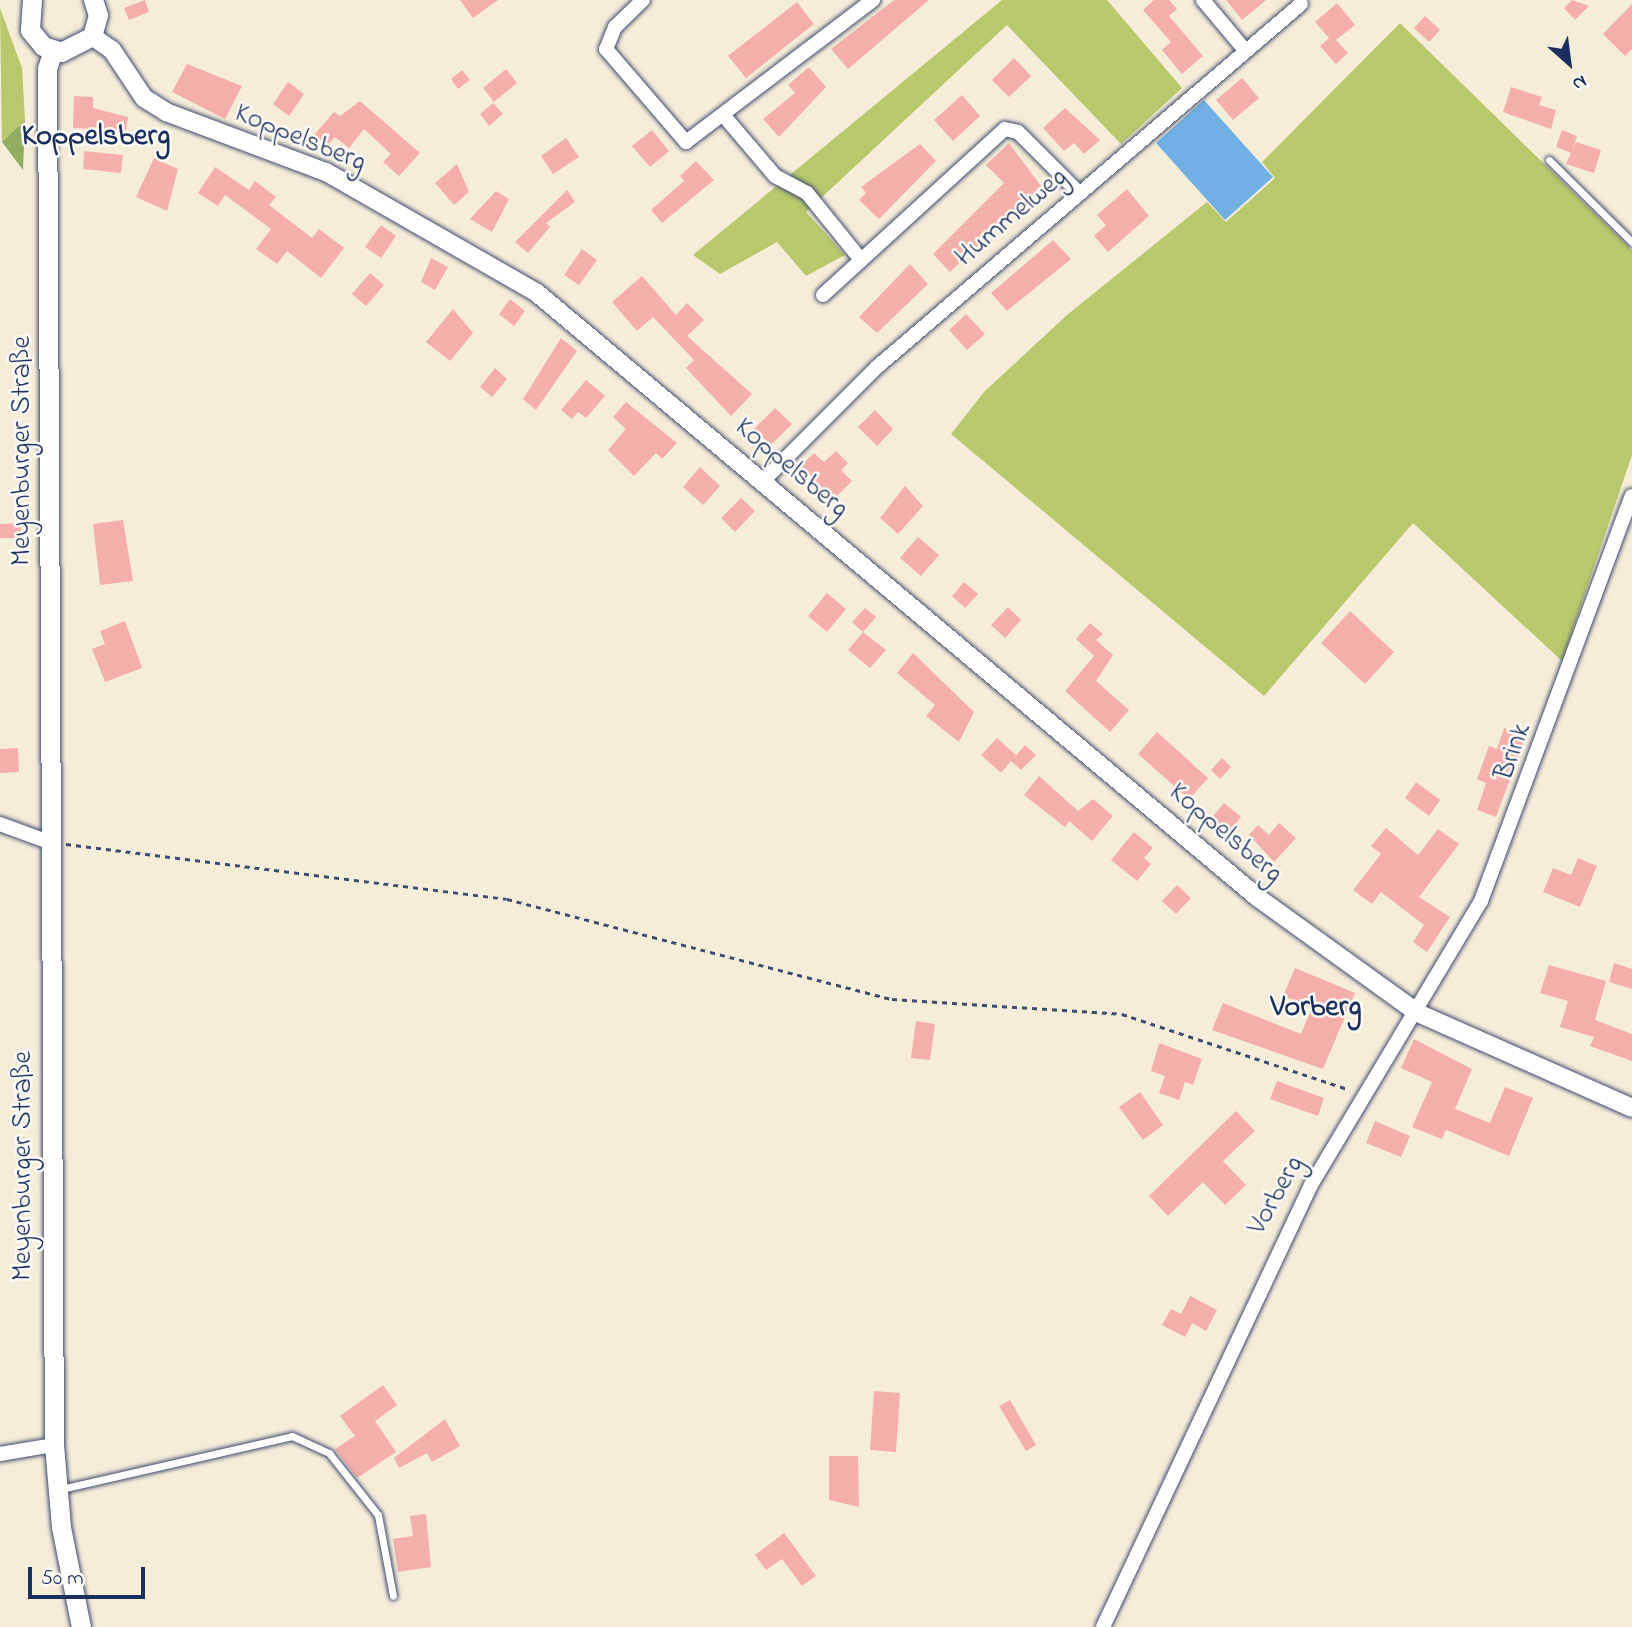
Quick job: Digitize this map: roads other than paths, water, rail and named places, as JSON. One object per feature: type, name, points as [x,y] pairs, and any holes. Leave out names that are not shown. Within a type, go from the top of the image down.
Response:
[{"type":"main road","points":[[32,0],[30,30],[53,50],[79,48],[92,36],[98,15],[93,0]]},
{"type":"main road","name":"Meyenburger Straße","points":[[53,50],[48,114],[49,842],[54,1445],[58,1489],[81,1627]]},
{"type":"street","points":[[640,1],[625,17],[606,49],[676,137],[691,141],[873,0]]},
{"type":"street","points":[[1203,0],[1245,50]]},
{"type":"street","name":"Hummelweg","points":[[764,480],[877,367],[1301,4]]},
{"type":"street","name":"Koppelsberg","points":[[92,36],[112,50],[144,98],[166,112],[326,172],[537,293],[764,480],[1257,897],[1418,1013]]},
{"type":"street","points":[[724,116],[775,176],[807,193],[861,260]]},
{"type":"street","points":[[822,295],[1005,129],[1018,132],[1079,193]]},
{"type":"street","name":"Brink","points":[[1418,1013],[1508,841],[1632,496]]},
{"type":"street","points":[[0,824],[49,842]]},
{"type":"street","points":[[1418,1013],[1632,1108]]},
{"type":"street","name":"Vorberg","points":[[1103,1627],[1259,1286],[1311,1185],[1418,1013]]},
{"type":"street","points":[[0,1454],[54,1445]]},
{"type":"lane","points":[[1549,160],[1632,242]]},
{"type":"lane","points":[[58,1489],[292,1436],[329,1453],[378,1515],[393,1596]]},
{"type":"water","points":[[1204,100],[1273,177],[1225,220],[1156,143]]},
{"type":"district","name":"Koppelsberg","points":[[96,137]]},
{"type":"district","name":"Vorberg","points":[[1316,1008]]}]
